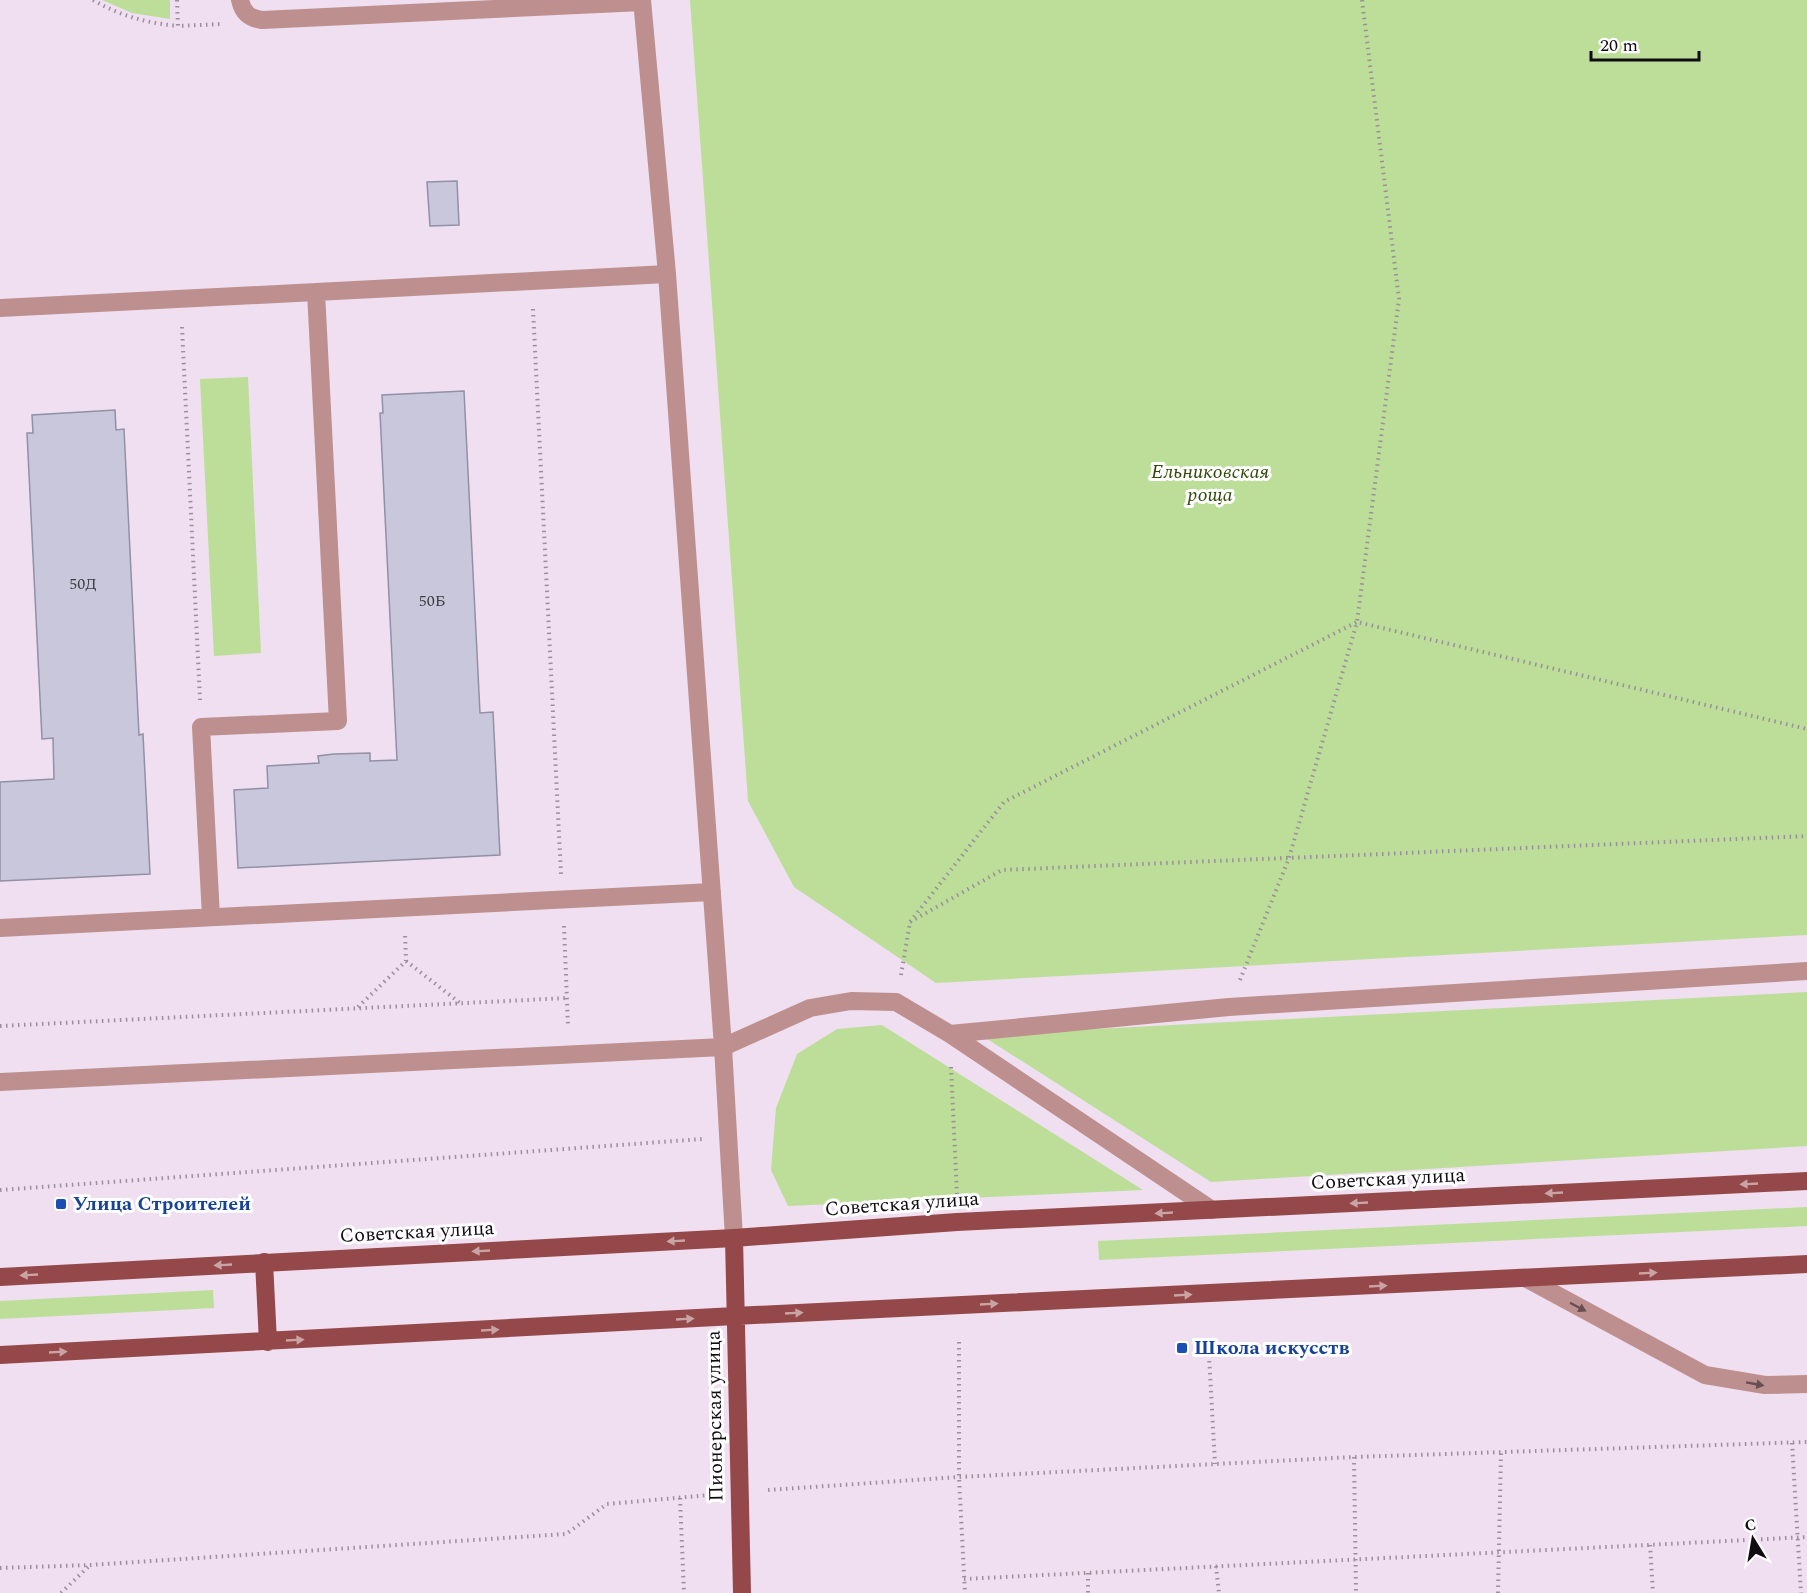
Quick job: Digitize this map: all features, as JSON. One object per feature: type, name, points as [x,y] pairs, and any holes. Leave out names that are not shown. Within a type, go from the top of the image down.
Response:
[{"type":"main road","name":"Советская улица","points":[[0,1277],[734,1238],[957,1222],[1807,1181]]},
{"type":"main road","name":"Пионерская улица","points":[[734,1238],[742,1593]]},
{"type":"main road","points":[[264,1262],[268,1342]]},
{"type":"main road","points":[[0,1355],[735,1316],[1807,1264]]},
{"type":"street","points":[[244,7],[253,19],[262,20],[441,6],[642,1],[667,274],[723,1047],[734,1238]]},
{"type":"street","points":[[0,308],[667,274]]},
{"type":"street","points":[[210,917],[201,727],[338,720],[316,292]]},
{"type":"street","points":[[0,928],[712,892]]},
{"type":"street","points":[[950,1034],[1229,1006],[1807,971]]},
{"type":"street","points":[[0,1082],[723,1047],[810,1008],[851,1001],[896,1002],[950,1034],[1212,1210]]},
{"type":"street","points":[[1527,1279],[1705,1375],[1765,1386],[1807,1384]]},
{"type":"path","points":[[93,0],[129,18],[178,26],[223,23],[244,7]]},
{"type":"path","points":[[177,0],[178,26]]},
{"type":"path","points":[[1229,1006],[1289,858],[1357,622],[1399,299],[1362,0]]},
{"type":"path","points":[[532,281],[570,1054]]},
{"type":"path","points":[[180,299],[201,727]]},
{"type":"path","points":[[896,1002],[910,922],[1004,802],[1357,622],[1807,729]]},
{"type":"path","points":[[910,922],[1002,870],[1807,836]]},
{"type":"path","points":[[357,1008],[406,961],[460,1003]]},
{"type":"path","points":[[0,1026],[567,998]]},
{"type":"path","points":[[950,1034],[957,1199]]},
{"type":"path","points":[[0,1190],[729,1137]]},
{"type":"path","points":[[958,1342],[959,1477],[965,1593]]},
{"type":"path","points":[[1209,1355],[1215,1464]]},
{"type":"path","points":[[762,1491],[959,1477],[1354,1457],[1807,1442]]},
{"type":"path","points":[[1792,1443],[1802,1593]]},
{"type":"path","points":[[1498,1593],[1501,1452]]},
{"type":"path","points":[[1354,1457],[1356,1593]]},
{"type":"path","points":[[0,1568],[90,1565],[566,1534],[607,1504],[710,1495]]},
{"type":"path","points":[[680,1498],[684,1593]]},
{"type":"path","points":[[964,1579],[1807,1537]]},
{"type":"path","points":[[1650,1545],[1653,1593]]},
{"type":"path","points":[[61,1593],[90,1565]]},
{"type":"path","points":[[1216,1566],[1219,1593]]},
{"type":"path","points":[[1088,1573],[1089,1593]]},
{"type":"green space","points":[[102,0],[170,0],[170,19],[132,13]]},
{"type":"green space","name":"Ельниковская роща","points":[[690,0],[1807,0],[1807,935],[936,983],[794,887],[748,801]]},
{"type":"green space","points":[[248,377],[261,653],[214,656],[200,379]]},
{"type":"green space","points":[[1807,992],[1807,1146],[1211,1182],[981,1035]]},
{"type":"green space","points":[[882,1025],[1143,1190],[788,1206],[771,1170],[776,1108],[797,1054],[837,1029]]},
{"type":"green space","points":[[1807,1207],[1807,1226],[1099,1260],[1098,1241]]},
{"type":"green space","points":[[213,1290],[214,1308],[0,1319],[0,1301]]},
{"type":"building","points":[[457,181],[459,225],[430,226],[427,182]]},
{"type":"building","points":[[464,391],[480,713],[493,712],[500,855],[238,868],[234,790],[268,788],[267,766],[319,763],[318,756],[334,754],[370,753],[370,761],[397,760],[380,413],[383,413],[382,395]]},
{"type":"building","points":[[115,410],[116,430],[124,429],[139,735],[143,734],[150,874],[0,881],[0,782],[54,779],[53,738],[42,739],[27,433],[33,433],[32,415]]},
{"type":"place","name":"Улица Строителей","points":[[61,1204]]},
{"type":"place","name":"Школа искусств","points":[[1182,1348]]}]
